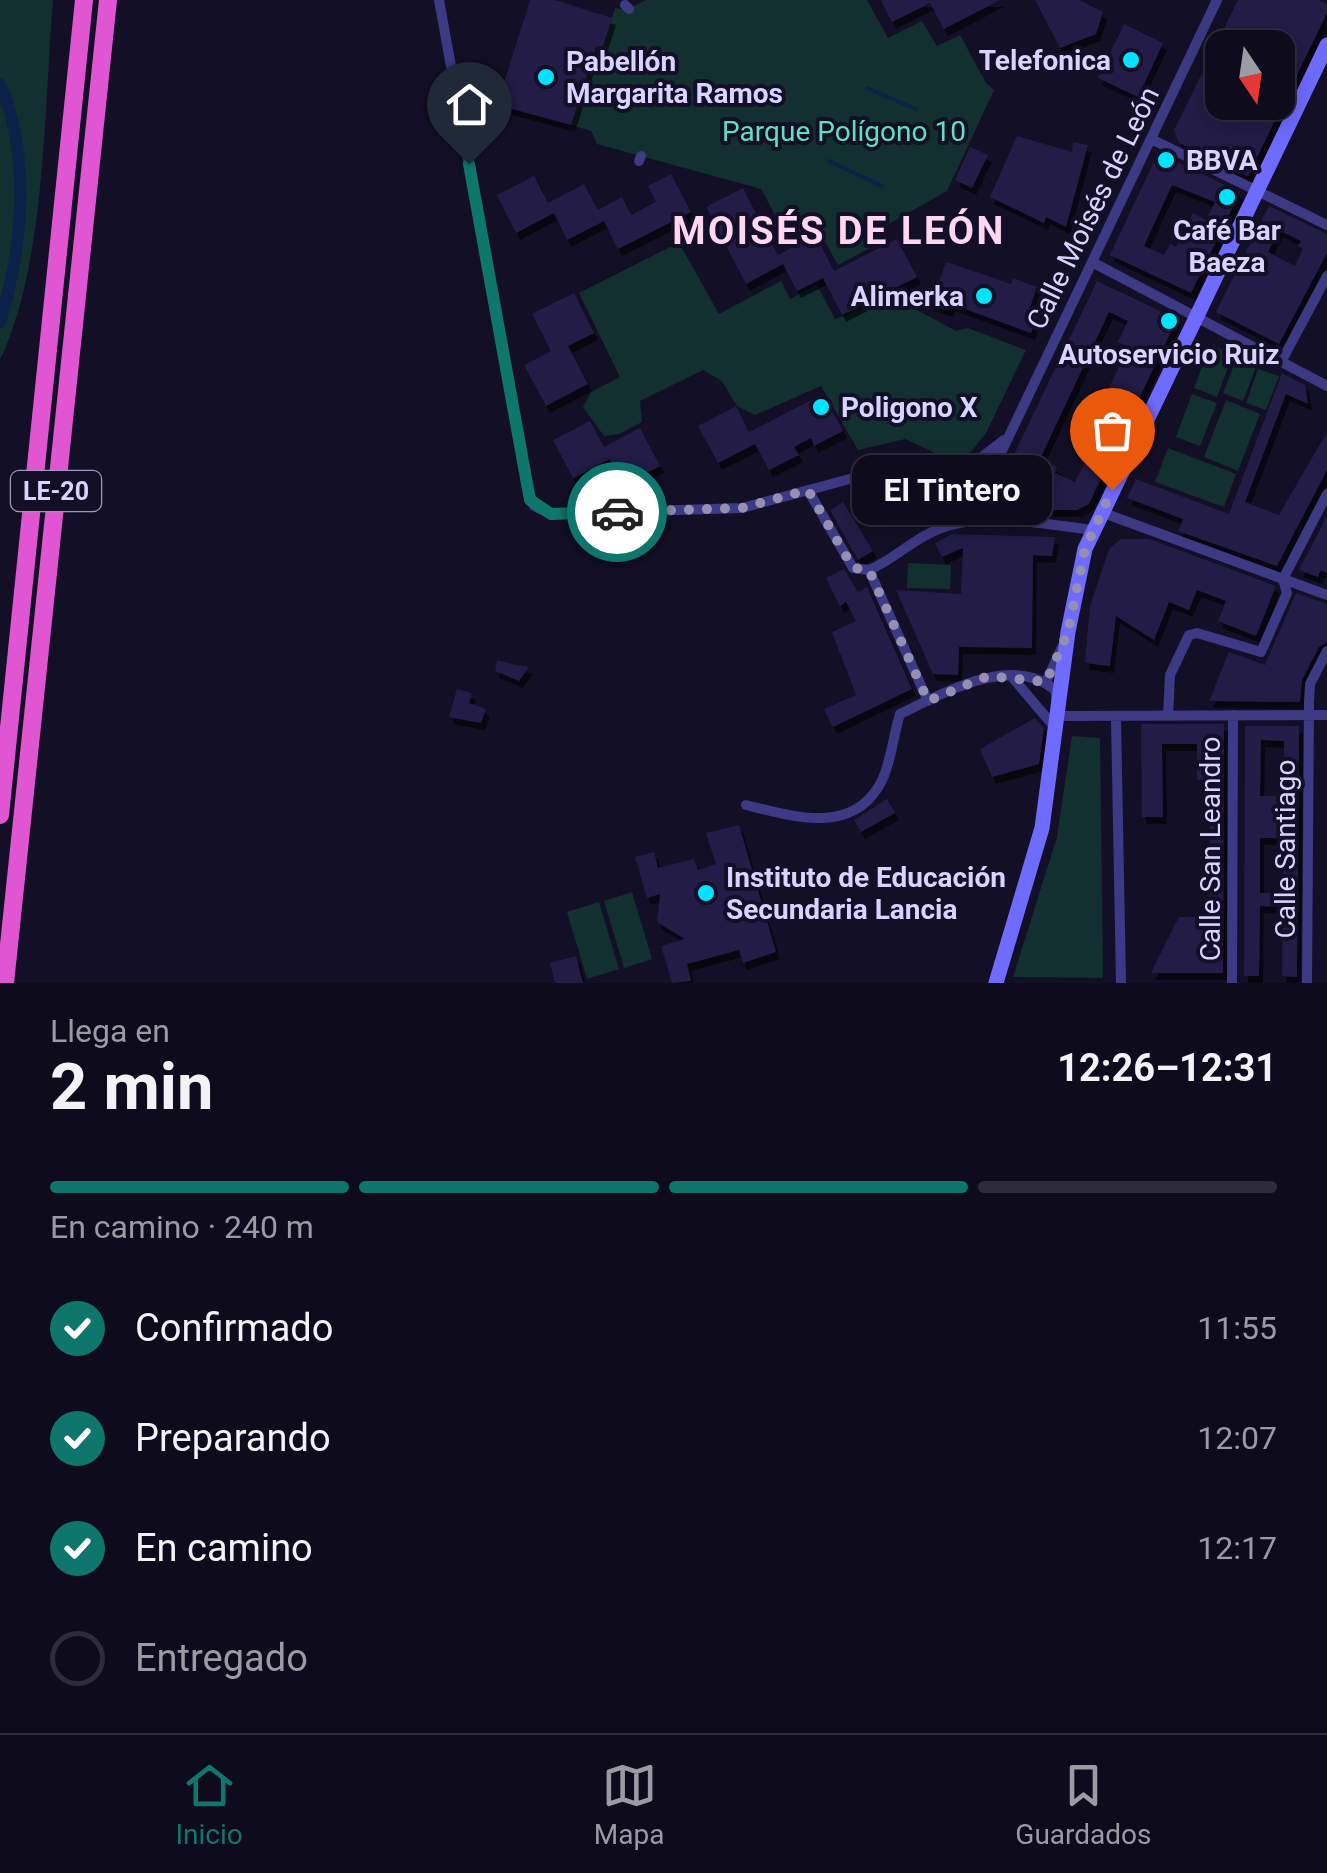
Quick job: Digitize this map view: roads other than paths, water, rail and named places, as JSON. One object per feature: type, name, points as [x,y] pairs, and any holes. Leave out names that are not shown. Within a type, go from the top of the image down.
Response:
[{"type":"highway","name":"LE-20","points":[[0,815],[84,0]]},
{"type":"highway","name":"LE-20","points":[[5,983],[108,0]]},
{"type":"main road","points":[[996,983],[1042,828],[1068,632],[1093,530],[1327,45]]},
{"type":"street","name":"Calle Moisés de León","points":[[439,0],[534,506],[551,514],[742,508],[857,477],[927,485],[973,486],[988,480],[1217,0]]},
{"type":"street","points":[[1151,139],[1327,225]]},
{"type":"street","points":[[1092,262],[1327,386]]},
{"type":"street","points":[[1281,362],[1327,276]]},
{"type":"street","name":"Calle Moisés de León","points":[[892,480],[952,474],[976,464],[1009,436]]},
{"type":"street","name":"Calle Moisés de León","points":[[973,486],[992,451]]},
{"type":"street","name":"Calle Moisés de León","points":[[927,485],[978,520]]},
{"type":"street","points":[[973,486],[975,507],[995,522]]},
{"type":"street","points":[[808,490],[853,568],[869,570],[931,532],[949,514],[947,500]]},
{"type":"street","points":[[1168,716],[1170,675],[1188,635],[1197,633],[1260,652],[1287,593],[1283,579],[1327,494]]},
{"type":"street","points":[[1101,512],[1327,595]]},
{"type":"street","points":[[931,532],[978,520],[1093,530]]},
{"type":"street","points":[[869,570],[928,701]]},
{"type":"street","points":[[1046,682],[1068,632]]},
{"type":"street","name":"Calle Santiago","points":[[1307,983],[1308,715],[1310,684],[1327,651]]},
{"type":"street","points":[[746,805],[815,821],[849,811],[877,790],[900,714],[988,676],[1046,682],[1055,690],[1058,723]]},
{"type":"street","points":[[1012,678],[1058,723]]},
{"type":"street","name":"Calle San Leandro","points":[[1232,983],[1234,715]]},
{"type":"street","points":[[1058,723],[1116,717],[1327,716]]},
{"type":"street","points":[[1116,717],[1121,983]]},
{"type":"waterway","points":[[0,84],[10,112],[20,171],[14,264],[0,322]]},
{"type":"waterway","points":[[867,88],[916,109]]},
{"type":"waterway","points":[[829,161],[882,186]]},
{"type":"place","name":"Telefonica","points":[[1131,60]]},
{"type":"place","name":"Pabellón Margarita Ramos","points":[[546,77]]},
{"type":"place","name":"BBVA","points":[[1166,160]]},
{"type":"place","name":"Café Bar Baeza","points":[[1227,197]]},
{"type":"place","name":"Alimerka","points":[[984,296]]},
{"type":"place","name":"Autoservicio Ruiz","points":[[1169,321]]},
{"type":"place","name":"Poligono X","points":[[821,407]]},
{"type":"place","name":"El Tintero","points":[[1112,490]]},
{"type":"place","name":"Instituto de Educación Secundaria Lancia","points":[[706,893]]},
{"type":"district","name":"MOISÉS DE LEÓN","points":[[839,231]]},
{"type":"park label","name":"Parque Polígono 10","points":[[844,131]]}]
